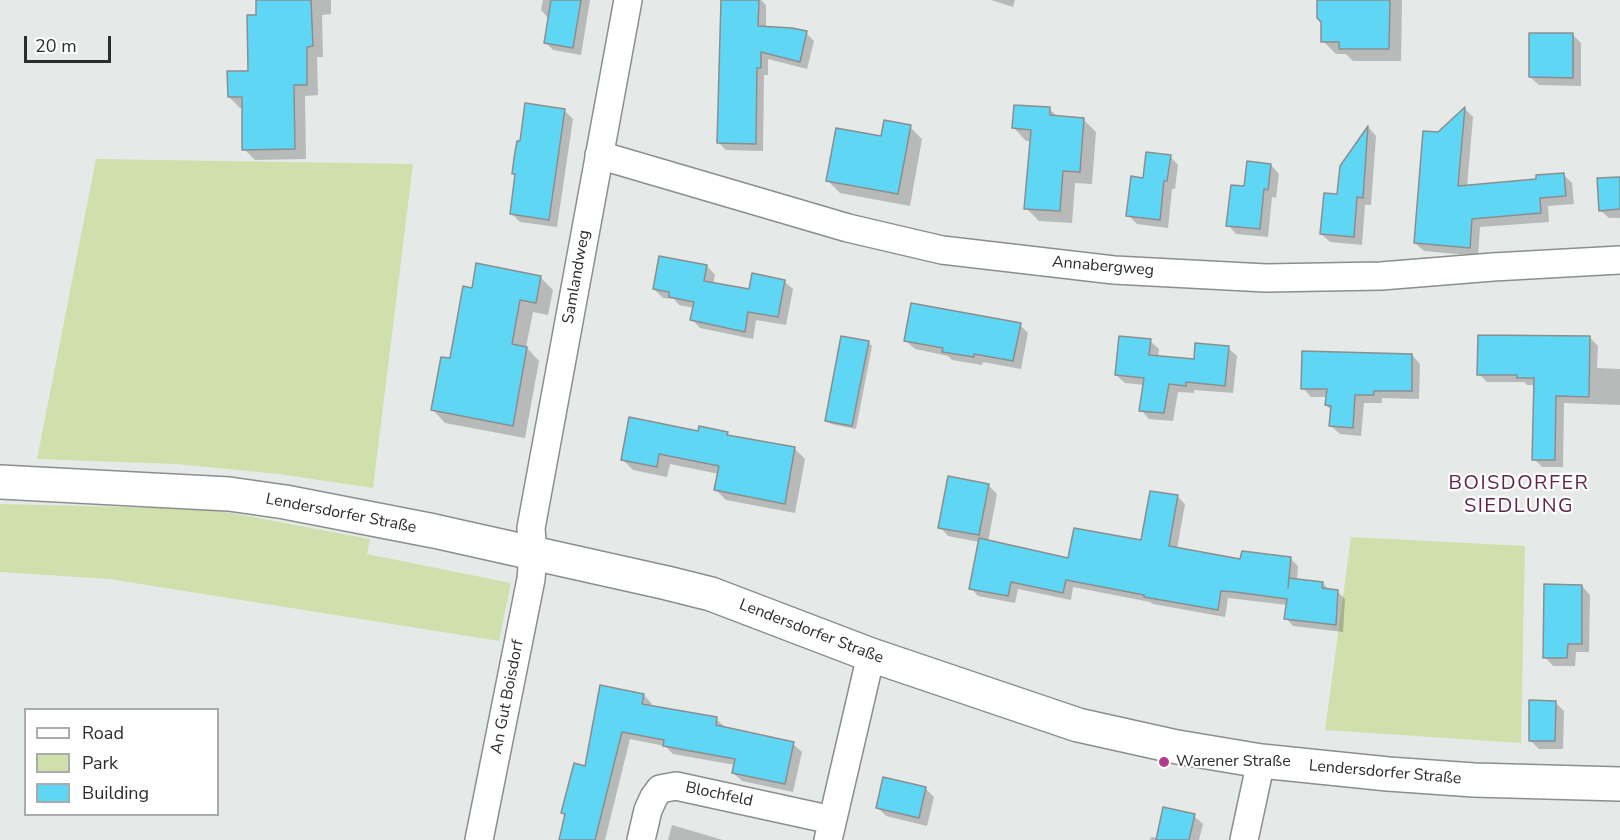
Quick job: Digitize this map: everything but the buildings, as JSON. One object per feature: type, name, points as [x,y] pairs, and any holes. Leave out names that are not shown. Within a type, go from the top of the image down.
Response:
[{"type":"street","name":"Samlandweg","points":[[533,554],[531,528],[628,0]]},
{"type":"street","name":"Annabergweg","points":[[599,155],[848,228],[942,250],[1114,270],[1266,278],[1381,276],[1620,260]]},
{"type":"street","name":"Lendersdorfer Straße","points":[[0,482],[229,494],[285,502],[434,531],[711,594],[871,655],[1078,725],[1169,745],[1261,761],[1474,780],[1620,784]]},
{"type":"street","name":"An Gut Boisdorf","points":[[479,840],[531,579],[533,554]]},
{"type":"street","points":[[830,830],[871,655]]},
{"type":"street","points":[[1245,840],[1261,761]]},
{"type":"street","name":"Blochfeld","points":[[641,840],[648,810],[654,797],[660,789],[676,786],[830,830]]},
{"type":"green space","points":[[96,159],[413,164],[373,488],[279,474],[176,464],[37,459]]},
{"type":"green space","points":[[0,504],[210,509],[370,539],[367,554],[511,583],[499,641],[109,579],[0,572]]},
{"type":"green space","points":[[1351,537],[1525,546],[1521,743],[1325,730]]},
{"type":"place","name":"Warener Straße","points":[[1164,762]]},
{"type":"district","name":"BOISDORFER SIEDLUNG","points":[[1519,496]]}]
